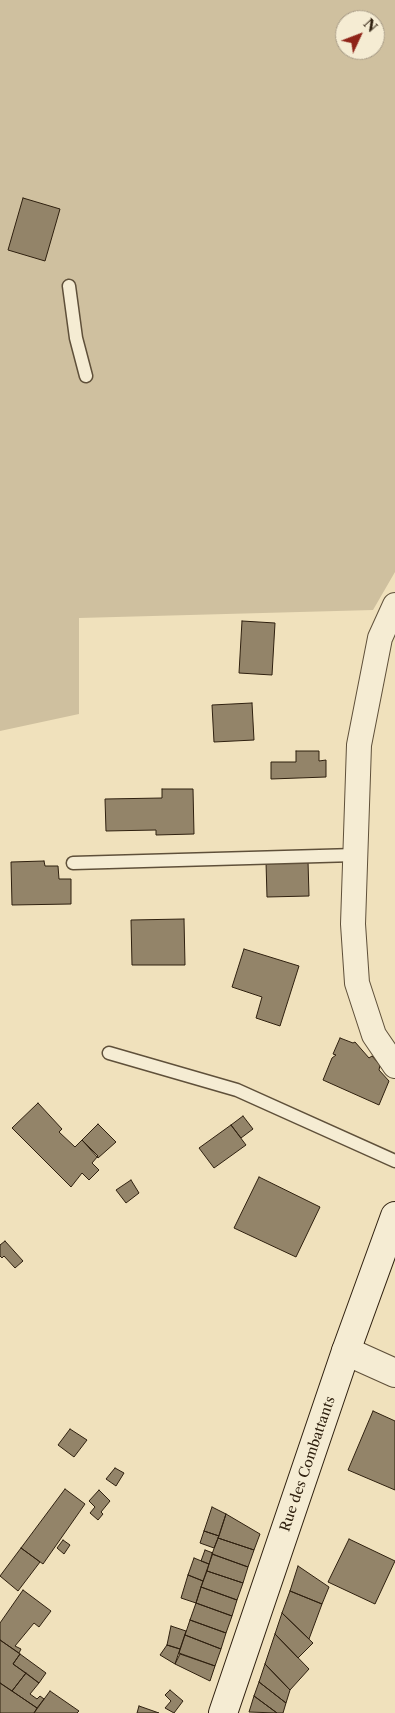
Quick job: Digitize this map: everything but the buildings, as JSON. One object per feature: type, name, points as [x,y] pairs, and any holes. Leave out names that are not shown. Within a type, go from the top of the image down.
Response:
[{"type":"main road","name":"Rue des Combattants","points":[[223,1713],[346,1351],[395,1216]]},
{"type":"main road","points":[[346,1351],[395,1373]]},
{"type":"street","points":[[395,605],[380,638],[359,745],[353,924],[356,983],[374,1035],[395,1066]]},
{"type":"lane","points":[[70,286],[76,338],[86,376]]},
{"type":"lane","points":[[73,863],[355,855]]},
{"type":"lane","points":[[109,1054],[237,1090],[395,1161]]},
{"type":"shaded area","points":[[0,0],[395,0],[395,572],[373,610],[79,618],[79,714],[0,731]]}]
